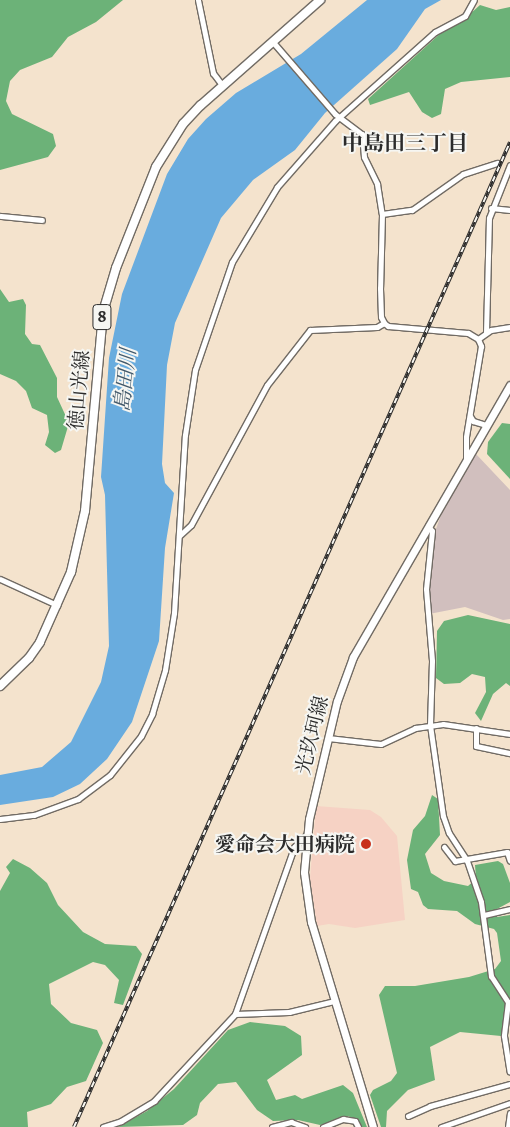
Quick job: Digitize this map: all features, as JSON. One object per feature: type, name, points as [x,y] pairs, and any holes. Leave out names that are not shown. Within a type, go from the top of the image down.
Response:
[{"type":"main road","name":"徳山光線","points":[[0,686],[29,658],[57,605],[81,538],[100,334],[107,296],[167,147],[183,124],[222,86],[272,40],[320,0]]},
{"type":"main road","name":"光玖珂線","points":[[374,1127],[334,1001],[306,895],[307,834],[342,684],[354,657],[466,458],[510,385]]},
{"type":"street","points":[[198,0],[213,73],[222,86]]},
{"type":"street","points":[[0,819],[34,815],[78,799],[110,775],[141,736],[152,714],[165,670],[174,613],[191,394],[195,370],[232,262],[264,205],[337,116],[435,32],[466,16],[474,0]]},
{"type":"street","points":[[272,40],[337,116],[362,134],[365,162],[377,184],[382,214],[380,280],[381,317],[384,323],[388,326],[468,333],[478,339],[481,346],[470,416],[466,458]]},
{"type":"street","points":[[382,214],[412,210],[463,174],[497,163]]},
{"type":"street","points":[[486,332],[491,208],[510,165]]},
{"type":"street","points":[[491,208],[510,210]]},
{"type":"street","points":[[0,216],[42,220]]},
{"type":"street","points":[[179,536],[191,525],[267,385],[310,330],[377,327],[384,323]]},
{"type":"street","points":[[478,339],[486,332],[510,327]]},
{"type":"street","points":[[470,416],[472,421],[486,425]]},
{"type":"street","points":[[428,526],[432,531],[426,589],[432,661],[430,725],[444,822],[467,860],[484,915],[491,976],[510,1009],[504,1036],[509,1052],[510,1071]]},
{"type":"street","points":[[0,579],[57,605]]},
{"type":"street","points":[[328,738],[380,744],[415,728],[430,725],[476,728],[510,734]]},
{"type":"street","points":[[476,728],[476,746],[510,753]]},
{"type":"street","points":[[103,1127],[122,1120],[154,1101],[235,1014],[294,847],[307,834]]},
{"type":"street","points":[[444,847],[455,861],[507,852],[510,860]]},
{"type":"street","points":[[484,915],[510,909]]},
{"type":"street","points":[[235,1014],[290,1012],[334,1001]]},
{"type":"street","points":[[408,1116],[430,1106],[510,1084]]},
{"type":"street","points":[[441,1127],[510,1103]]},
{"type":"street","points":[[508,1127],[510,1113]]},
{"type":"street","points":[[324,1127],[343,1119],[354,1121],[358,1127]]},
{"type":"street","points":[[272,1127],[291,1122],[305,1127]]},
{"type":"shaded area","points":[[476,454],[510,490],[510,619],[503,620],[465,607],[429,614],[432,540],[441,515]]},
{"type":"shaded area","points":[[316,806],[370,810],[381,817],[397,836],[405,920],[355,928],[329,924],[317,926],[310,879]]},
{"type":"green space","points":[[0,0],[123,0],[96,22],[68,37],[52,57],[20,70],[10,81],[6,101],[12,114],[53,134],[56,146],[48,157],[0,170]]},
{"type":"green space","points":[[480,5],[496,10],[510,7],[510,77],[461,82],[445,89],[441,114],[432,118],[422,112],[409,92],[370,105],[368,99],[442,32],[460,23]]},
{"type":"green space","points":[[0,289],[9,302],[23,299],[26,305],[25,334],[32,344],[40,345],[57,378],[57,397],[69,423],[61,450],[55,453],[45,445],[49,432],[47,415],[32,408],[26,391],[16,381],[0,374]]},
{"type":"green space","points":[[502,423],[510,424],[510,479],[487,454],[488,442]]},
{"type":"green space","points":[[468,615],[510,624],[510,686],[506,683],[493,694],[481,721],[475,713],[486,692],[485,677],[472,674],[460,683],[444,684],[436,678],[437,631],[444,621]]},
{"type":"green space","points":[[432,795],[438,799],[440,835],[425,854],[431,873],[444,881],[468,886],[476,879],[475,865],[498,861],[503,864],[510,883],[510,902],[497,909],[497,917],[510,915],[510,1003],[501,1036],[460,1032],[430,1047],[435,1080],[408,1090],[387,1111],[386,1127],[381,1127],[370,1095],[373,1090],[391,1081],[397,1073],[379,995],[385,986],[415,986],[469,977],[495,969],[501,961],[497,933],[494,929],[475,924],[457,911],[428,909],[423,905],[418,892],[411,889],[407,860],[413,830],[425,816]]},
{"type":"green space","points":[[13,859],[30,868],[47,883],[58,905],[83,932],[105,944],[136,946],[142,954],[123,1005],[114,1003],[119,980],[105,965],[93,962],[49,984],[51,1004],[71,1023],[97,1030],[103,1043],[86,1081],[67,1087],[51,1104],[27,1112],[28,1127],[0,1127],[0,891],[10,873],[6,867]]},
{"type":"green space","points":[[250,1022],[285,1026],[301,1036],[302,1055],[267,1080],[276,1100],[295,1095],[302,1099],[343,1085],[353,1093],[367,1127],[354,1127],[349,1116],[320,1125],[298,1120],[273,1121],[257,1110],[236,1082],[218,1084],[200,1103],[197,1115],[183,1125],[118,1127],[147,1111],[174,1089],[228,1030]]},
{"type":"water","name":"島田川","points":[[367,0],[441,0],[425,9],[397,49],[325,113],[295,150],[253,180],[221,218],[175,323],[167,365],[162,464],[165,483],[174,493],[165,548],[159,641],[132,722],[107,759],[80,784],[53,797],[0,805],[0,775],[42,767],[71,742],[101,682],[109,646],[105,495],[101,477],[109,358],[122,294],[167,174],[188,139],[206,119],[236,93],[301,54]]},
{"type":"railway","points":[[74,1127],[510,142]]},
{"type":"place","name":"愛命会大田病院","points":[[366,844]]},
{"type":"district","name":"中島田三丁目","points":[[405,143]]}]
